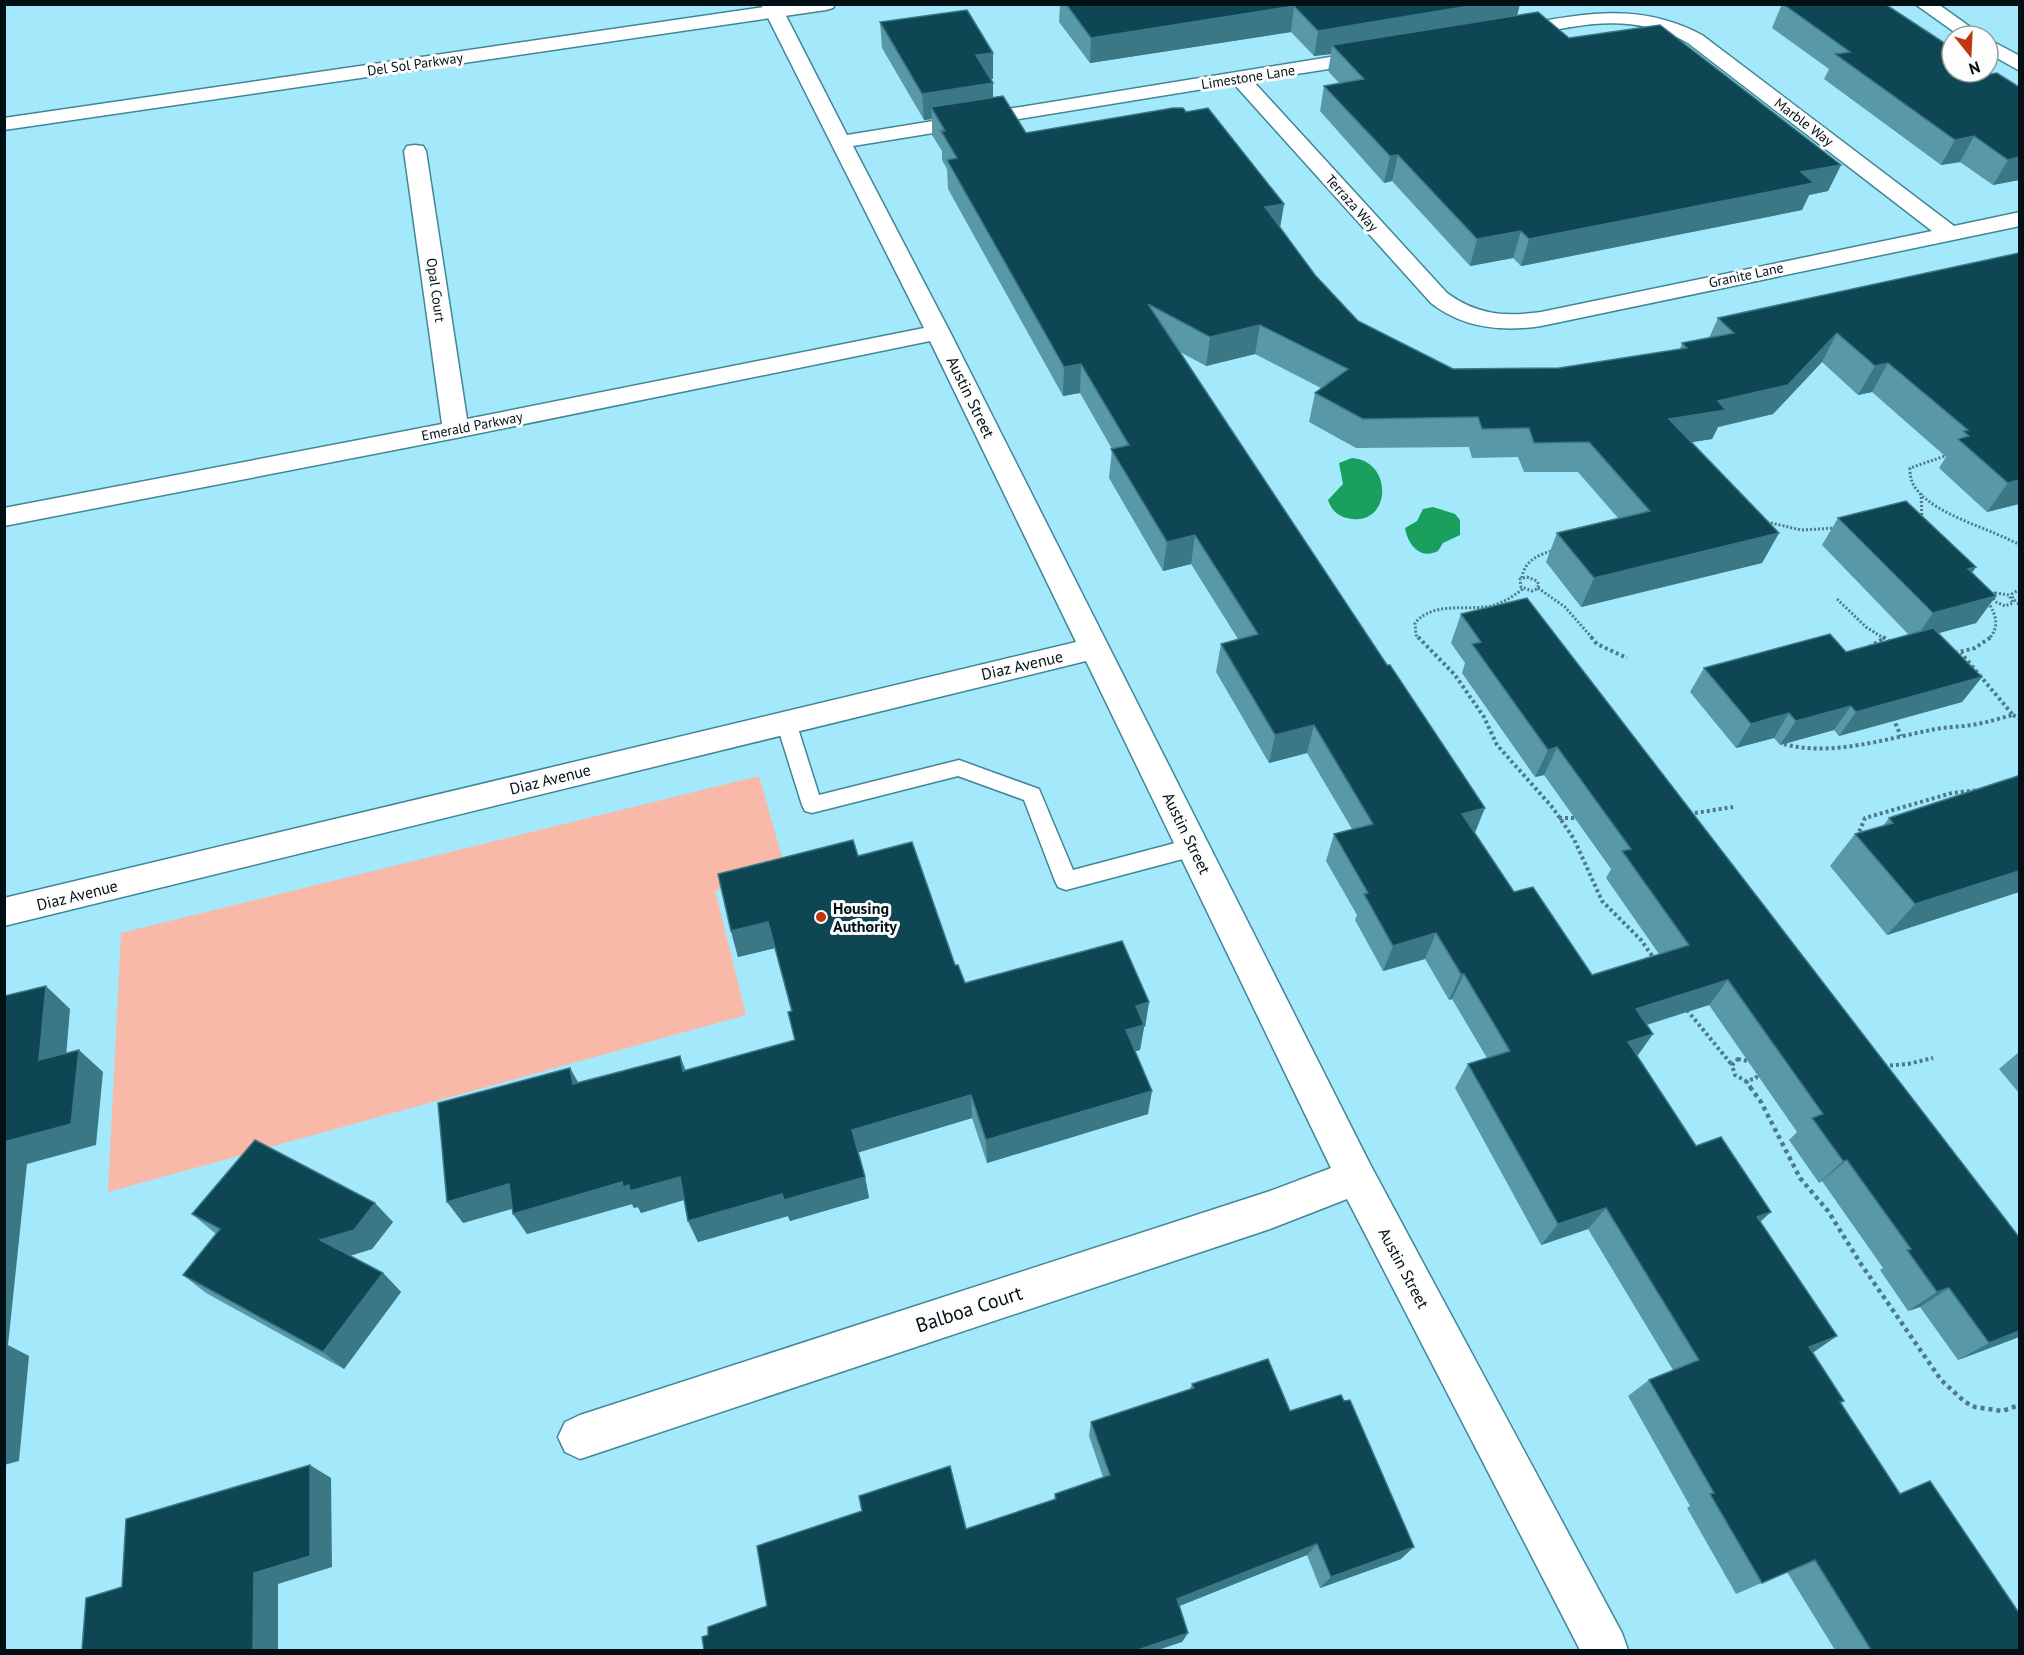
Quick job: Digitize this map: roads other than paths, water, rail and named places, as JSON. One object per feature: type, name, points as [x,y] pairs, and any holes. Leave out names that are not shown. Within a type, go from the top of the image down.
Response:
[{"type":"street","name":"Del Sol Parkway","points":[[4,124],[772,8],[826,4]]},
{"type":"street","points":[[1924,4],[1955,24]]},
{"type":"street","name":"Austin Street","points":[[772,8],[938,332],[1356,1177],[1605,1650]]},
{"type":"street","name":"Marble Way","points":[[1486,37],[1600,18],[1621,17],[1670,25],[1695,39],[1949,233]]},
{"type":"street","name":"Limestone Lane","points":[[841,142],[1392,53]]},
{"type":"street","points":[[2000,53],[2019,66]]},
{"type":"street","name":"Terraza Way","points":[[1239,78],[1439,298],[1448,306],[1473,318]]},
{"type":"street","name":"Opal Court","points":[[415,151],[456,429]]},
{"type":"street","name":"Granite Lane","points":[[1473,318],[1504,323],[1532,320],[2019,219]]},
{"type":"street","name":"Emerald Parkway","points":[[4,517],[938,332]]},
{"type":"street","name":"Diaz Avenue","points":[[4,912],[1095,648]]},
{"type":"street","name":"Balboa Court","points":[[580,1437],[1270,1210],[1356,1177]]},
{"type":"lane","points":[[786,722],[812,805],[959,768],[1032,795],[1066,881],[1194,847]]},
{"type":"place","name":"Housing Authority","points":[[821,917]]}]
